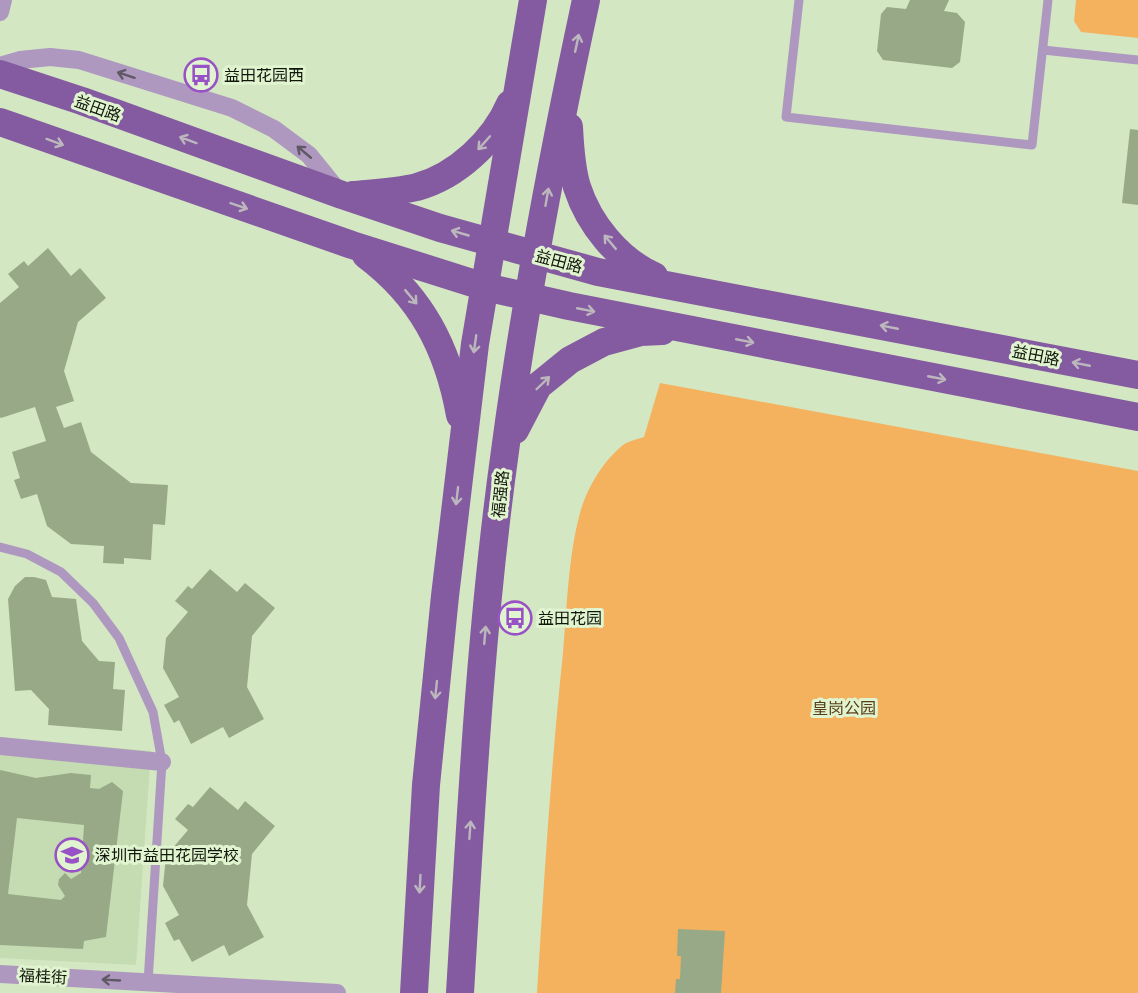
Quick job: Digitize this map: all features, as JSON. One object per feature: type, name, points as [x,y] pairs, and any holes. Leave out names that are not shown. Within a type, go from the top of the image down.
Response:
[{"type":"main road","points":[[414,993],[426,785],[474,344],[533,0]]},
{"type":"main road","name":"福强路","points":[[460,993],[472,791],[504,452],[528,298],[567,86],[586,0]]},
{"type":"main road","points":[[342,195],[382,193],[418,186],[450,173],[477,151],[497,129],[510,106],[521,73]]},
{"type":"main road","name":"益田路","points":[[0,74],[440,228],[598,272],[1138,375]]},
{"type":"main road","points":[[567,86],[570,144],[577,186],[592,220],[613,246],[636,268],[675,286]]},
{"type":"main road","points":[[0,122],[352,245],[484,287],[528,298],[1138,417]]},
{"type":"main road","points":[[352,245],[386,270],[415,301],[429,325],[447,363],[457,398],[463,438]]},
{"type":"main road","points":[[504,452],[538,387],[570,360],[604,342],[641,332],[688,329]]},
{"type":"street","points":[[0,12],[3,0]]},
{"type":"street","points":[[0,66],[20,60],[50,57],[79,60],[231,108],[274,129],[309,155],[342,195]]},
{"type":"street","points":[[0,746],[162,762]]},
{"type":"street","name":"福桂街","points":[[0,974],[337,993]]},
{"type":"lane","points":[[799,0],[786,117],[1032,145],[1048,0]]},
{"type":"lane","points":[[1043,50],[1138,60]]},
{"type":"lane","points":[[0,547],[27,554],[61,572],[99,611],[119,638],[153,712],[162,762],[148,982]]},
{"type":"shaded area","name":"深圳市益田花园学校","points":[[0,737],[151,751],[136,965],[0,958]]},
{"type":"green space","points":[[1076,0],[1138,0],[1138,38],[1081,32],[1074,21]]},
{"type":"green space","name":"皇岗公园","points":[[660,383],[1138,471],[1138,993],[537,993],[568,583],[576,530],[587,494],[602,467],[623,445],[644,437]]},
{"type":"building","points":[[910,0],[949,0],[944,11],[957,13],[965,22],[960,62],[952,68],[883,60],[877,51],[881,14],[887,7],[906,9]]},
{"type":"building","points":[[1130,129],[1138,130],[1138,205],[1122,203]]},
{"type":"building","points":[[48,248],[71,276],[80,268],[106,298],[78,322],[64,371],[74,401],[56,407],[64,428],[81,422],[91,452],[131,483],[168,485],[165,525],[153,524],[151,560],[124,558],[124,564],[103,563],[104,546],[71,544],[47,526],[37,494],[21,499],[14,480],[20,478],[12,452],[46,441],[35,407],[0,417],[0,303],[19,287],[8,274],[24,261],[28,266]]},
{"type":"building","points":[[210,569],[237,592],[245,583],[275,608],[252,636],[247,687],[264,719],[229,738],[223,727],[191,744],[179,720],[174,723],[164,705],[179,697],[163,668],[166,638],[188,612],[175,601],[188,586],[192,589]]},
{"type":"building","points":[[25,577],[46,580],[52,597],[76,599],[82,641],[99,661],[115,662],[113,689],[125,690],[122,731],[48,725],[49,709],[31,690],[15,691],[8,599],[15,586]]},
{"type":"building","points":[[0,770],[36,778],[71,773],[91,775],[90,788],[99,789],[112,782],[123,791],[106,937],[84,941],[83,949],[0,945]],"holes":[[[17,818],[84,825],[81,873],[71,879],[65,873],[59,879],[58,885],[65,896],[61,900],[8,894]]]},
{"type":"building","points":[[210,787],[238,810],[245,801],[275,826],[252,854],[247,905],[264,937],[229,956],[224,945],[192,962],[179,939],[174,941],[165,923],[179,915],[163,886],[166,856],[188,830],[175,819],[188,804],[193,807]]},
{"type":"building","points":[[678,929],[725,931],[721,993],[675,993],[676,979],[680,979],[681,956],[677,956]]},
{"type":"place","name":"益田花园西","points":[[201,75]]},
{"type":"place","name":"益田花园","points":[[515,618]]},
{"type":"place","name":"深圳市益田花园学校","points":[[72,855]]}]
